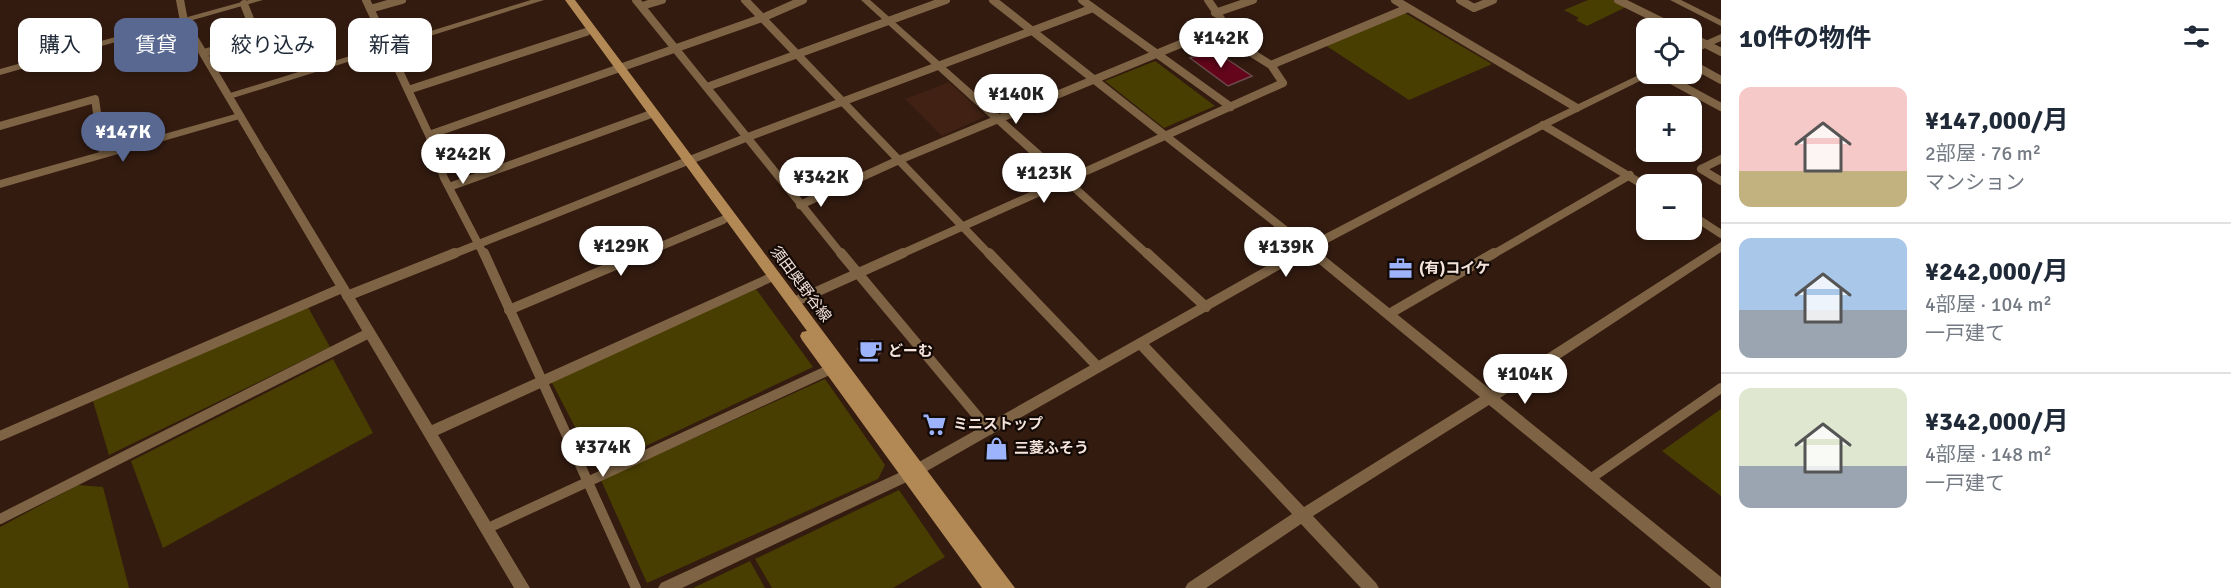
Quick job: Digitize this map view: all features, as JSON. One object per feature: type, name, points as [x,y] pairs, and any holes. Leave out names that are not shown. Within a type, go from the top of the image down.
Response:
[{"type":"main road","name":"須田奥野谷線","points":[[562,0],[616,68]]},
{"type":"main road","name":"須田奥野谷線","points":[[570,0],[616,68],[770,277],[831,369],[1006,588]]},
{"type":"main road","name":"須田奥野谷線","points":[[685,162],[723,220],[794,302],[992,588]]},
{"type":"street","points":[[180,0],[183,18]]},
{"type":"street","points":[[195,18],[259,0]]},
{"type":"street","points":[[366,0],[374,18]]},
{"type":"street","points":[[370,9],[402,0]]},
{"type":"street","points":[[432,33],[540,0]]},
{"type":"street","points":[[639,3],[662,0]]},
{"type":"street","points":[[745,0],[1098,367]]},
{"type":"street","points":[[429,135],[762,18],[803,0]]},
{"type":"street","points":[[866,0],[1206,307]]},
{"type":"street","points":[[706,87],[946,0]]},
{"type":"street","points":[[993,0],[1308,248],[1721,588]]},
{"type":"street","points":[[1083,0],[1231,107]]},
{"type":"street","points":[[794,302],[1283,83],[1271,64],[1239,45],[1208,0]]},
{"type":"street","points":[[1215,13],[1253,0]]},
{"type":"street","points":[[1395,0],[1577,108]]},
{"type":"street","points":[[1460,0],[1474,8],[1493,0]]},
{"type":"street","points":[[1618,0],[1655,18]]},
{"type":"street","points":[[1674,0],[1721,23]]},
{"type":"street","points":[[639,3],[800,205],[988,430]]},
{"type":"street","points":[[204,53],[257,38],[244,4]]},
{"type":"street","points":[[0,436],[345,292],[479,243],[842,101],[1093,8]]},
{"type":"street","points":[[1271,64],[1408,8]]},
{"type":"street","points":[[800,205],[899,160],[1224,26]]},
{"type":"street","points":[[408,90],[586,32]]},
{"type":"street","points":[[1702,46],[1721,37]]},
{"type":"street","points":[[0,72],[114,40]]},
{"type":"street","points":[[1702,42],[1721,52]]},
{"type":"street","points":[[198,43],[230,96],[239,116],[522,588]]},
{"type":"street","points":[[230,96],[348,59]]},
{"type":"street","points":[[1702,70],[1721,80]]},
{"type":"street","points":[[400,72],[429,135],[449,187],[479,243],[543,380],[636,588]]},
{"type":"street","points":[[666,588],[913,473],[1308,248],[1543,124],[1636,79]]},
{"type":"street","points":[[1678,84],[1721,107]]},
{"type":"street","points":[[0,126],[95,99],[103,154]]},
{"type":"street","points":[[449,187],[650,114]]},
{"type":"street","points":[[0,184],[239,116]]},
{"type":"street","points":[[1543,124],[1636,179]]},
{"type":"street","points":[[1721,159],[1701,169],[1721,181]]},
{"type":"street","points":[[1389,314],[1630,175]]},
{"type":"street","points":[[509,310],[723,220]]},
{"type":"street","points":[[1702,222],[1721,234]]},
{"type":"street","points":[[1193,588],[1721,246]]},
{"type":"street","points":[[428,433],[770,277]]},
{"type":"street","points":[[0,519],[369,333]]},
{"type":"street","points":[[1140,343],[1371,588]]},
{"type":"street","points":[[486,529],[831,369]]},
{"type":"street","points":[[1590,479],[1721,388]]},
{"type":"shaded area","points":[[1588,0],[1613,0],[1626,7],[1587,26],[1576,20],[1579,18],[1564,10]]},
{"type":"shaded area","points":[[1405,13],[1492,64],[1409,100],[1325,45]]},
{"type":"shaded area","points":[[1155,61],[1215,106],[1164,128],[1105,81]]},
{"type":"shaded area","points":[[949,82],[986,116],[942,136],[905,99]]},
{"type":"shaded area","points":[[756,289],[813,367],[597,469],[551,381]]},
{"type":"shaded area","points":[[308,307],[330,347],[109,455],[93,401]]},
{"type":"shaded area","points":[[333,359],[373,433],[163,548],[131,461]]},
{"type":"shaded area","points":[[825,379],[885,465],[878,479],[647,583],[601,480]]},
{"type":"shaded area","points":[[1721,409],[1721,496],[1662,451]]},
{"type":"shaded area","points":[[78,485],[103,487],[129,588],[0,588],[0,527]]},
{"type":"shaded area","points":[[899,490],[945,557],[893,588],[772,588],[755,559]]},
{"type":"shaded area","points":[[750,561],[765,588],[693,588]]},
{"type":"building","points":[[1207,52],[1218,60],[1224,57],[1252,76],[1228,86],[1190,58]]},
{"type":"building","name":"どーむ","points":[[872,340],[882,352],[867,360],[858,349]]},
{"type":"place","name":"(有)コイケ","points":[[1401,268]]},
{"type":"place","name":"どーむ","points":[[870,351]]},
{"type":"place","name":"ミニストップ","points":[[935,424]]},
{"type":"place","name":"三菱ふそう","points":[[996,448]]}]
